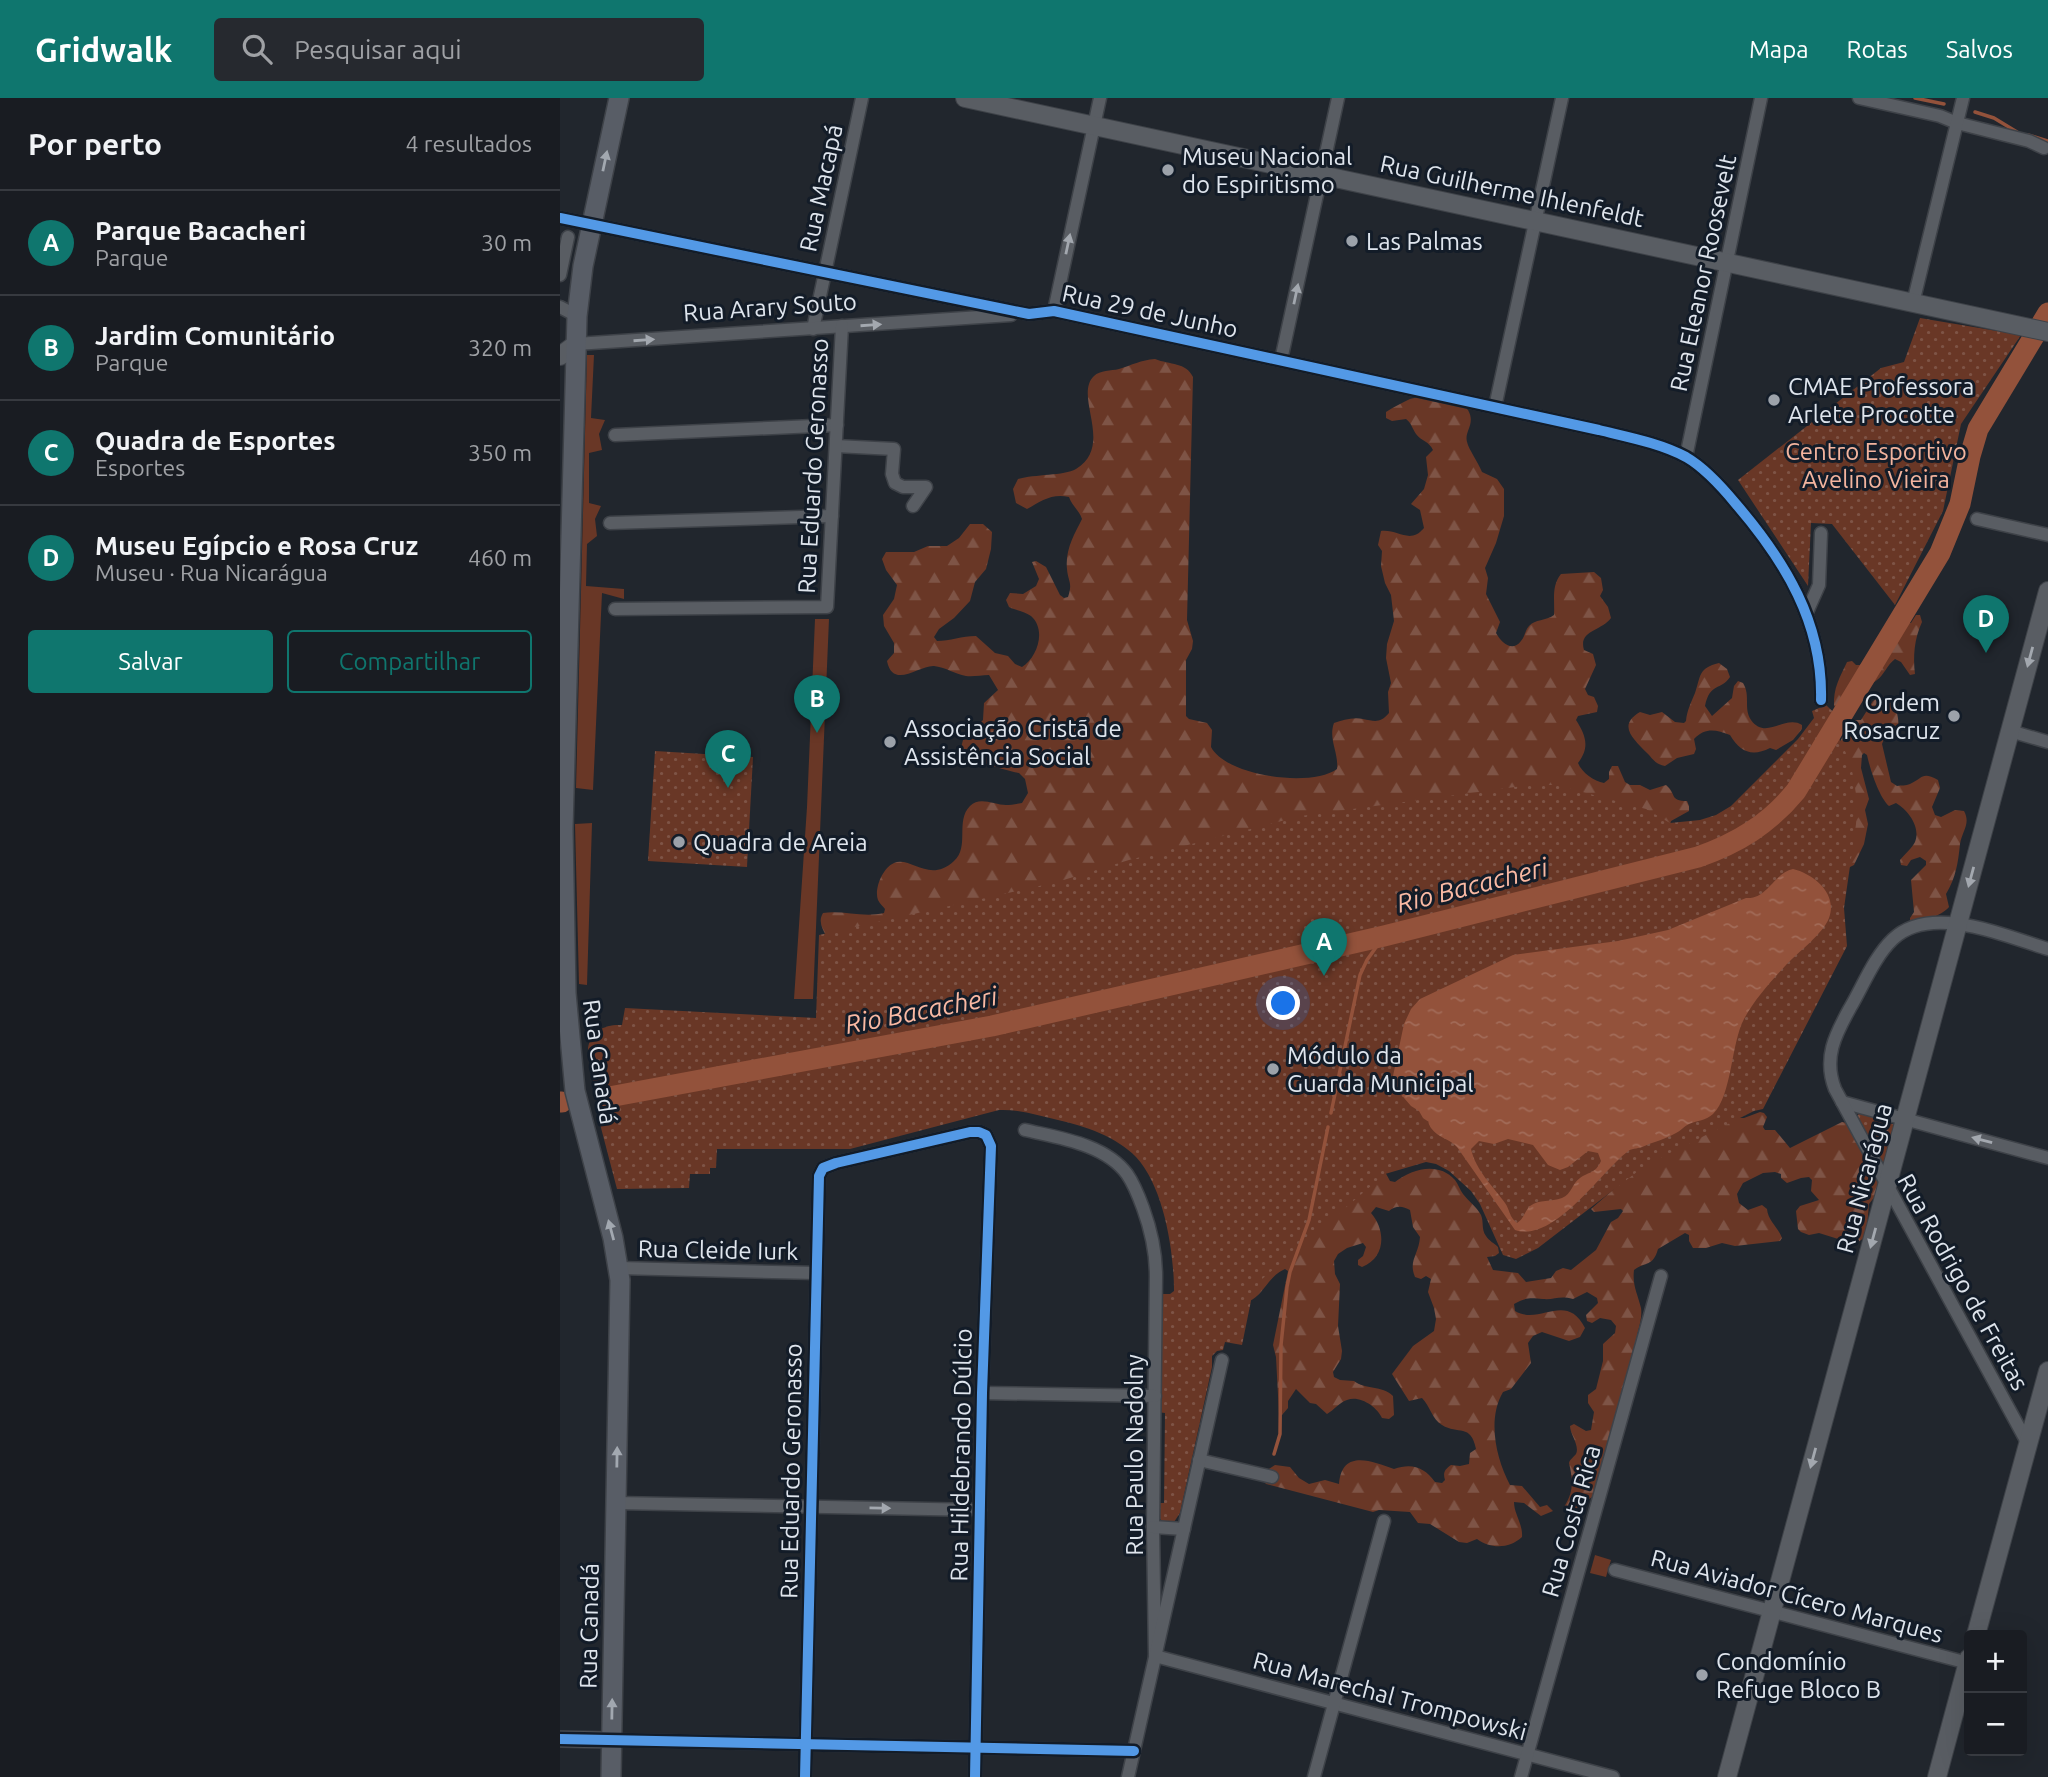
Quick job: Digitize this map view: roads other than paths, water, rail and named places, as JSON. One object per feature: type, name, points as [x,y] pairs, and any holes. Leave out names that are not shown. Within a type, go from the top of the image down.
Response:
[{"type":"main road","name":"Rua Canadá","points":[[611,1777],[619,1268],[575,1091],[566,993],[564,829],[568,312],[583,266],[619,98]]},
{"type":"main road","name":"Rua Guilherme Ihlenfeldt","points":[[965,98],[2048,332]]},
{"type":"main road","name":"Rua Nicarágua","points":[[1727,1777],[2048,591]]},
{"type":"main road","points":[[1977,1630],[2028,1444],[2044,1401],[2048,1371]]},
{"type":"main road","points":[[1937,1777],[1964,1679]]},
{"type":"street","name":"Rua Macapá","points":[[813,328],[862,98]]},
{"type":"street","points":[[1054,311],[1100,98]]},
{"type":"street","points":[[1282,360],[1338,98]]},
{"type":"street","points":[[1495,407],[1562,98]]},
{"type":"street","name":"Rua Eleanor Roosevelt","points":[[1686,457],[1761,98]]},
{"type":"street","points":[[1859,98],[1940,116],[1956,123],[2029,141],[2044,148]]},
{"type":"street","points":[[1913,303],[1963,98]]},
{"type":"street","name":"Rua 29 de Junho","points":[[560,218],[1029,314],[1054,311],[1629,437],[1686,457]]},
{"type":"street","points":[[560,276],[568,237]]},
{"type":"street","points":[[560,276],[583,266]]},
{"type":"street","name":"Rua Arary Souto","points":[[568,350],[813,328],[1029,314]]},
{"type":"street","name":"Rua Eduardo Geronasso","points":[[615,610],[827,607],[842,326]]},
{"type":"street","points":[[615,435],[837,425]]},
{"type":"street","points":[[836,446],[894,449],[892,474],[895,483],[904,487],[926,487],[913,506]]},
{"type":"street","points":[[1686,457],[1709,475],[1749,518],[1785,568],[1807,612],[1819,663],[1821,701]]},
{"type":"street","points":[[610,523],[832,516]]},
{"type":"street","points":[[1977,519],[2048,536]]},
{"type":"street","points":[[1807,612],[1819,585],[1821,533]]},
{"type":"street","points":[[2010,732],[2048,742]]},
{"type":"street","name":"Rua Rodrigo de Freitas","points":[[2028,1444],[1842,1102],[1830,1077],[1829,1066],[1833,1042],[1881,955],[1893,939],[1909,928],[1927,923],[1958,923],[2048,948]]},
{"type":"street","points":[[1842,1102],[2048,1158]]},
{"type":"street","name":"Rua Paulo Nadolny","points":[[1025,1130],[1076,1143],[1119,1164],[1128,1176],[1148,1222],[1155,1254],[1155,1656]]},
{"type":"street","name":"Rua Eduardo Geronasso","points":[[806,1777],[819,1176],[823,1168],[836,1163],[954,1134],[979,1132],[986,1135]]},
{"type":"street","name":"Rua Hildebrando Dúlcio","points":[[975,1777],[982,1393],[991,1146],[986,1135]]},
{"type":"street","name":"Rua Cleide Iurk","points":[[619,1268],[816,1273]]},
{"type":"street","name":"Rua Costa Rica","points":[[1521,1777],[1661,1276]]},
{"type":"street","points":[[1128,1777],[1222,1360]]},
{"type":"street","points":[[982,1393],[1155,1396]]},
{"type":"street","points":[[1199,1460],[1272,1477]]},
{"type":"street","points":[[616,1503],[980,1510]]},
{"type":"street","points":[[1314,1777],[1384,1521]]},
{"type":"street","points":[[1153,1527],[1184,1529]]},
{"type":"street","name":"Rua Aviador Cícero Marques","points":[[1615,1570],[1964,1660]]},
{"type":"street","name":"Rua Marechal Trompowski","points":[[1155,1656],[1613,1777]]},
{"type":"street","points":[[560,1739],[1134,1751]]},
{"type":"water","points":[[1793,869],[1809,875],[1822,886],[1830,901],[1829,918],[1816,936],[1769,984],[1748,1012],[1736,1041],[1724,1095],[1713,1114],[1668,1137],[1629,1151],[1576,1204],[1545,1226],[1530,1231],[1515,1230],[1457,1147],[1434,1131],[1419,1111],[1398,1091],[1393,1076],[1404,1024],[1411,1009],[1420,999],[1513,955],[1618,941],[1668,930],[1746,898],[1760,895],[1786,871]],"holes":[[[1508,1139],[1533,1145],[1548,1165],[1560,1170],[1588,1151],[1598,1153],[1601,1161],[1594,1170],[1577,1180],[1565,1196],[1530,1206],[1517,1223],[1481,1171],[1471,1149],[1479,1141],[1494,1144]]]},
{"type":"waterway","points":[[1915,98],[1944,104]]},
{"type":"waterway","points":[[1975,112],[1994,118],[2017,132]]},
{"type":"waterway","points":[[2028,135],[2048,141]]},
{"type":"waterway","name":"Rio Bacacheri","points":[[609,1097],[992,1026],[1384,936],[1698,857],[1739,839],[1764,823],[1796,791],[1940,553],[1960,504],[1978,429],[2048,313]]},
{"type":"waterway","points":[[1331,1113],[1360,975],[1384,936]]},
{"type":"waterway","points":[[1274,1454],[1280,1434],[1281,1345],[1287,1287],[1309,1220],[1328,1127]]},
{"type":"place","name":"Museu Nacional do Espiritismo","points":[[1168,170]]},
{"type":"place","name":"Las Palmas","points":[[1352,241]]},
{"type":"place","name":"CMAE Professora Arlete Procotte","points":[[1774,400]]},
{"type":"place","name":"Museu Egípcio e Rosa Cruz","points":[[1986,653]]},
{"type":"place","name":"Ordem Rosacruz","points":[[1954,716]]},
{"type":"place","name":"Jardim Comunitário","points":[[817,733]]},
{"type":"place","name":"Associação Cristã de Assistência Social","points":[[890,742]]},
{"type":"place","name":"Quadra de Esportes","points":[[728,788]]},
{"type":"place","name":"Quadra de Areia","points":[[679,842]]},
{"type":"place","name":"Parque Bacacheri","points":[[1324,976]]},
{"type":"place","name":"Módulo da Guarda Municipal","points":[[1273,1069]]},
{"type":"place","name":"Condomínio Refuge Bloco B","points":[[1702,1675]]},
{"type":"park label","name":"Centro Esportivo Avelino Vieira","points":[[1876,465]]}]
